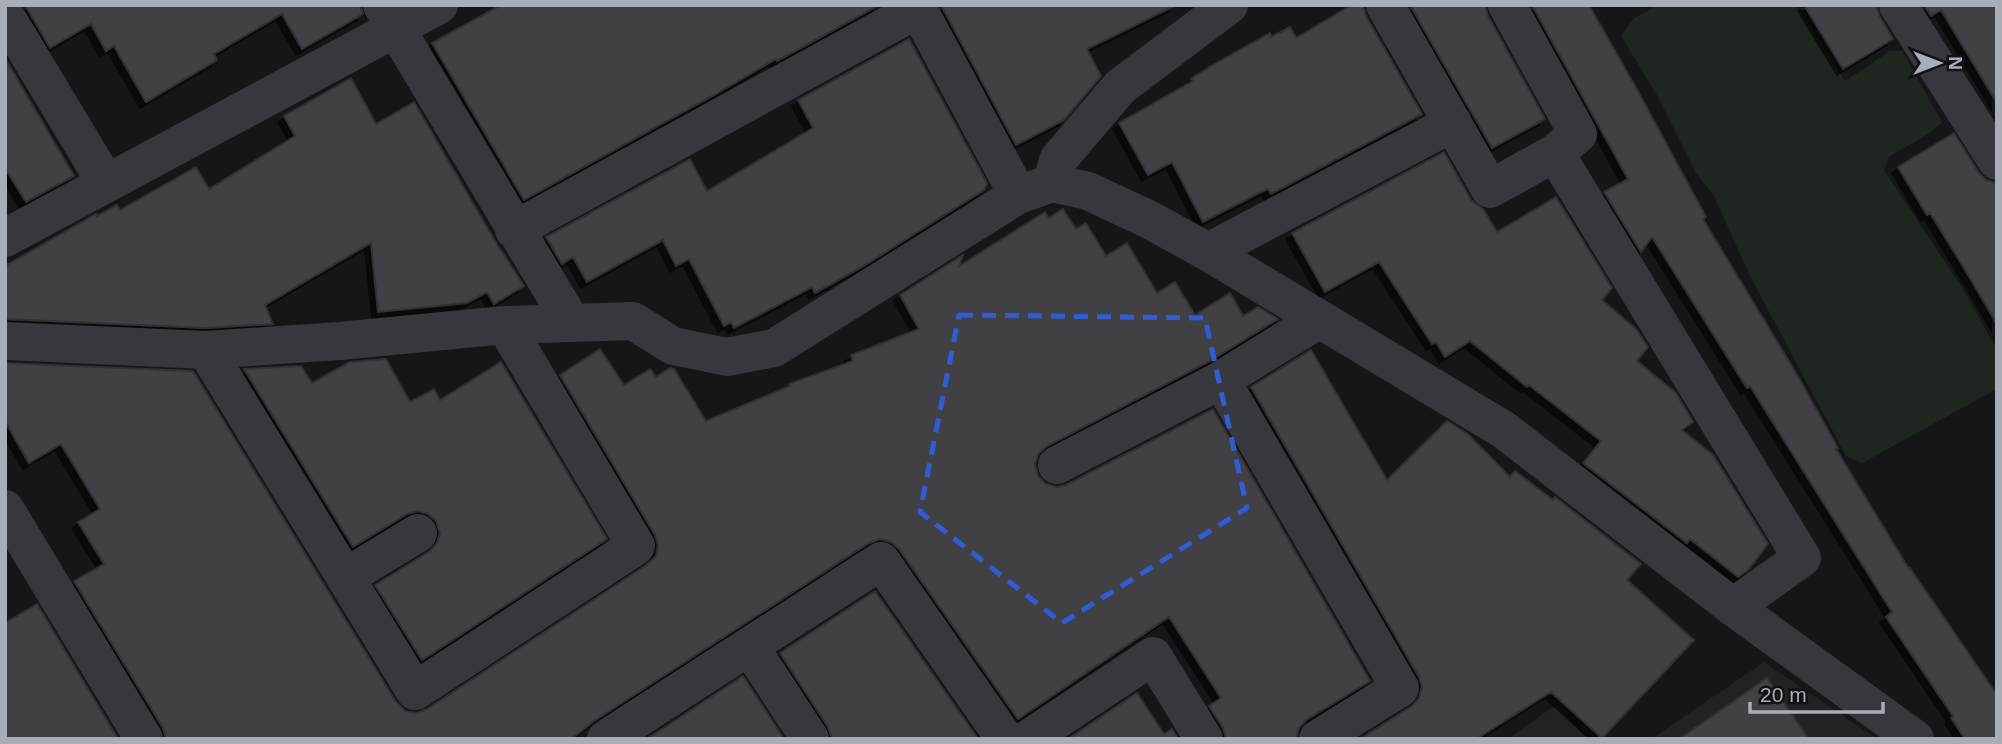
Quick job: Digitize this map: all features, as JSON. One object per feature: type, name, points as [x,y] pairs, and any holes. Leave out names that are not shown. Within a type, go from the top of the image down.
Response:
[{"type":"street","points":[[5,238],[106,183],[389,17],[439,5]]},
{"type":"street","points":[[5,341],[206,350],[340,341],[505,325],[633,321],[673,346],[727,357],[774,348],[1035,189],[1120,87],[1229,5]]},
{"type":"street","points":[[1385,5],[1490,188],[1555,153],[1578,134],[1507,5]]},
{"type":"street","points":[[1898,5],[1997,161]]},
{"type":"street","points":[[514,230],[917,7],[1035,189]]},
{"type":"street","points":[[5,15],[106,183]]},
{"type":"street","points":[[389,17],[571,322]]},
{"type":"street","points":[[1208,252],[1453,123]]},
{"type":"street","points":[[1555,153],[1802,558],[1733,607]]},
{"type":"street","points":[[1035,189],[1088,191],[1150,220],[1504,430],[1733,607],[1915,739]]},
{"type":"street","points":[[1058,465],[1221,380],[1318,320]]},
{"type":"street","points":[[206,350],[415,691],[636,547],[505,325]]},
{"type":"street","points":[[1221,380],[1400,688],[1318,739]]},
{"type":"street","points":[[5,509],[144,739]]},
{"type":"street","points":[[345,577],[418,533]]},
{"type":"street","points":[[613,737],[881,561],[1005,739]]},
{"type":"street","points":[[750,647],[810,739]]},
{"type":"street","points":[[1028,739],[1153,656],[1204,739]]},
{"type":"highlighted area","points":[[959,315],[1205,318],[1247,508],[1062,623],[920,512]]},
{"type":"shaded area","points":[[1658,5],[1796,5],[1845,81],[1890,51],[1902,51],[1942,122],[1931,132],[1889,157],[1884,170],[1963,289],[1997,350],[1997,389],[1862,463],[1846,456],[1751,278],[1714,196],[1696,173],[1658,97],[1621,36],[1634,18]]},
{"type":"shaded area","points":[[1764,662],[1877,739],[1651,739]]},
{"type":"shaded area","points":[[1556,705],[1587,739],[1507,739]]},
{"type":"building","points":[[25,5],[360,5],[363,14],[302,49],[282,14],[214,54],[217,60],[146,102],[114,46],[106,51],[91,24],[50,48]]},
{"type":"building","points":[[501,5],[879,5],[777,61],[776,59],[524,200],[432,43]]},
{"type":"building","points":[[941,5],[1176,5],[1087,49],[1101,76],[1064,120],[1016,145]]},
{"type":"building","points":[[1352,5],[1363,5],[1366,16],[1422,114],[1271,194],[1268,189],[1263,191],[1203,222],[1172,162],[1148,175],[1119,123],[1270,33],[1271,37],[1290,27],[1296,38]]},
{"type":"building","points":[[1410,5],[1485,5],[1488,16],[1545,119],[1492,148]]},
{"type":"building","points":[[1532,5],[1589,5],[1706,217],[1703,219],[1799,378],[1838,448],[1836,449],[1909,569],[1997,695],[1997,739],[1965,739],[1951,718],[1953,716],[1886,617],[1892,612],[1750,386],[1747,388],[1652,237],[1641,252],[1604,192],[1628,179]]},
{"type":"building","points":[[1804,5],[1876,5],[1893,39],[1843,69]]},
{"type":"building","points":[[1924,5],[1997,5],[1997,103],[1941,10],[1931,16]]},
{"type":"building","points":[[909,39],[987,183],[984,190],[862,267],[815,293],[812,287],[734,328],[731,322],[724,326],[689,259],[676,266],[663,240],[587,282],[573,257],[562,264],[546,237],[690,159],[707,191],[813,128],[798,100]]},
{"type":"building","points":[[5,58],[74,176],[26,202],[5,168]]},
{"type":"building","points":[[351,78],[376,124],[414,102],[524,286],[494,304],[487,292],[467,303],[378,312],[371,243],[265,305],[273,324],[206,328],[5,319],[5,266],[96,214],[97,216],[117,205],[120,210],[196,167],[209,189],[295,136],[284,116]]},
{"type":"building","points":[[1954,133],[1979,173],[1986,180],[1997,183],[1997,324],[1930,213],[1927,215],[1898,167]]},
{"type":"building","points":[[1444,152],[1471,200],[1483,209],[1497,232],[1556,197],[1612,288],[1602,300],[1636,329],[1648,347],[1637,361],[1676,393],[1693,422],[1682,430],[1713,455],[1768,544],[1748,570],[1738,577],[1690,539],[1687,543],[1583,463],[1601,441],[1470,341],[1445,357],[1436,342],[1432,344],[1379,262],[1325,292],[1292,233]]},
{"type":"building","points":[[1063,209],[1076,229],[1086,223],[1106,256],[1127,243],[1157,293],[1175,282],[1195,315],[1230,293],[1243,316],[1258,307],[1278,319],[1210,361],[1047,446],[1038,454],[1035,465],[1038,476],[1046,484],[1057,487],[1066,485],[1213,409],[1370,681],[1306,720],[1299,728],[1296,739],[1226,739],[1223,728],[1209,706],[1221,698],[1169,617],[1018,719],[899,549],[891,542],[880,539],[869,543],[594,721],[571,739],[166,739],[163,728],[74,581],[104,564],[78,522],[100,509],[61,444],[29,463],[5,421],[5,363],[193,371],[396,702],[405,711],[417,713],[648,564],[656,556],[658,545],[655,535],[560,375],[600,349],[624,385],[650,369],[656,377],[670,368],[674,369],[706,421],[790,386],[789,384],[853,361],[851,355],[919,329],[900,295],[963,255],[959,266],[1045,212],[1049,218]]},
{"type":"building","points":[[1311,350],[1387,480],[1447,421],[1468,434],[1510,477],[1515,471],[1553,500],[1555,497],[1641,564],[1627,580],[1694,640],[1602,738],[1551,692],[1476,739],[1360,739],[1412,706],[1419,698],[1422,687],[1419,677],[1251,387]]},
{"type":"building","points":[[386,359],[410,402],[434,389],[440,400],[501,362],[607,539],[422,660],[375,585],[430,551],[437,543],[440,533],[436,521],[428,514],[418,511],[407,514],[353,547],[244,369],[301,366],[312,383],[350,362]]},
{"type":"building","points":[[875,591],[978,739],[832,739],[828,727],[780,653]]},
{"type":"building","points":[[37,604],[118,739],[5,739],[5,623]]},
{"type":"building","points":[[743,676],[784,739],[647,739]]},
{"type":"building","points":[[1767,678],[1809,739],[1679,739]]},
{"type":"building","points":[[1137,693],[1164,734],[1172,729],[1178,739],[1068,739]]}]
